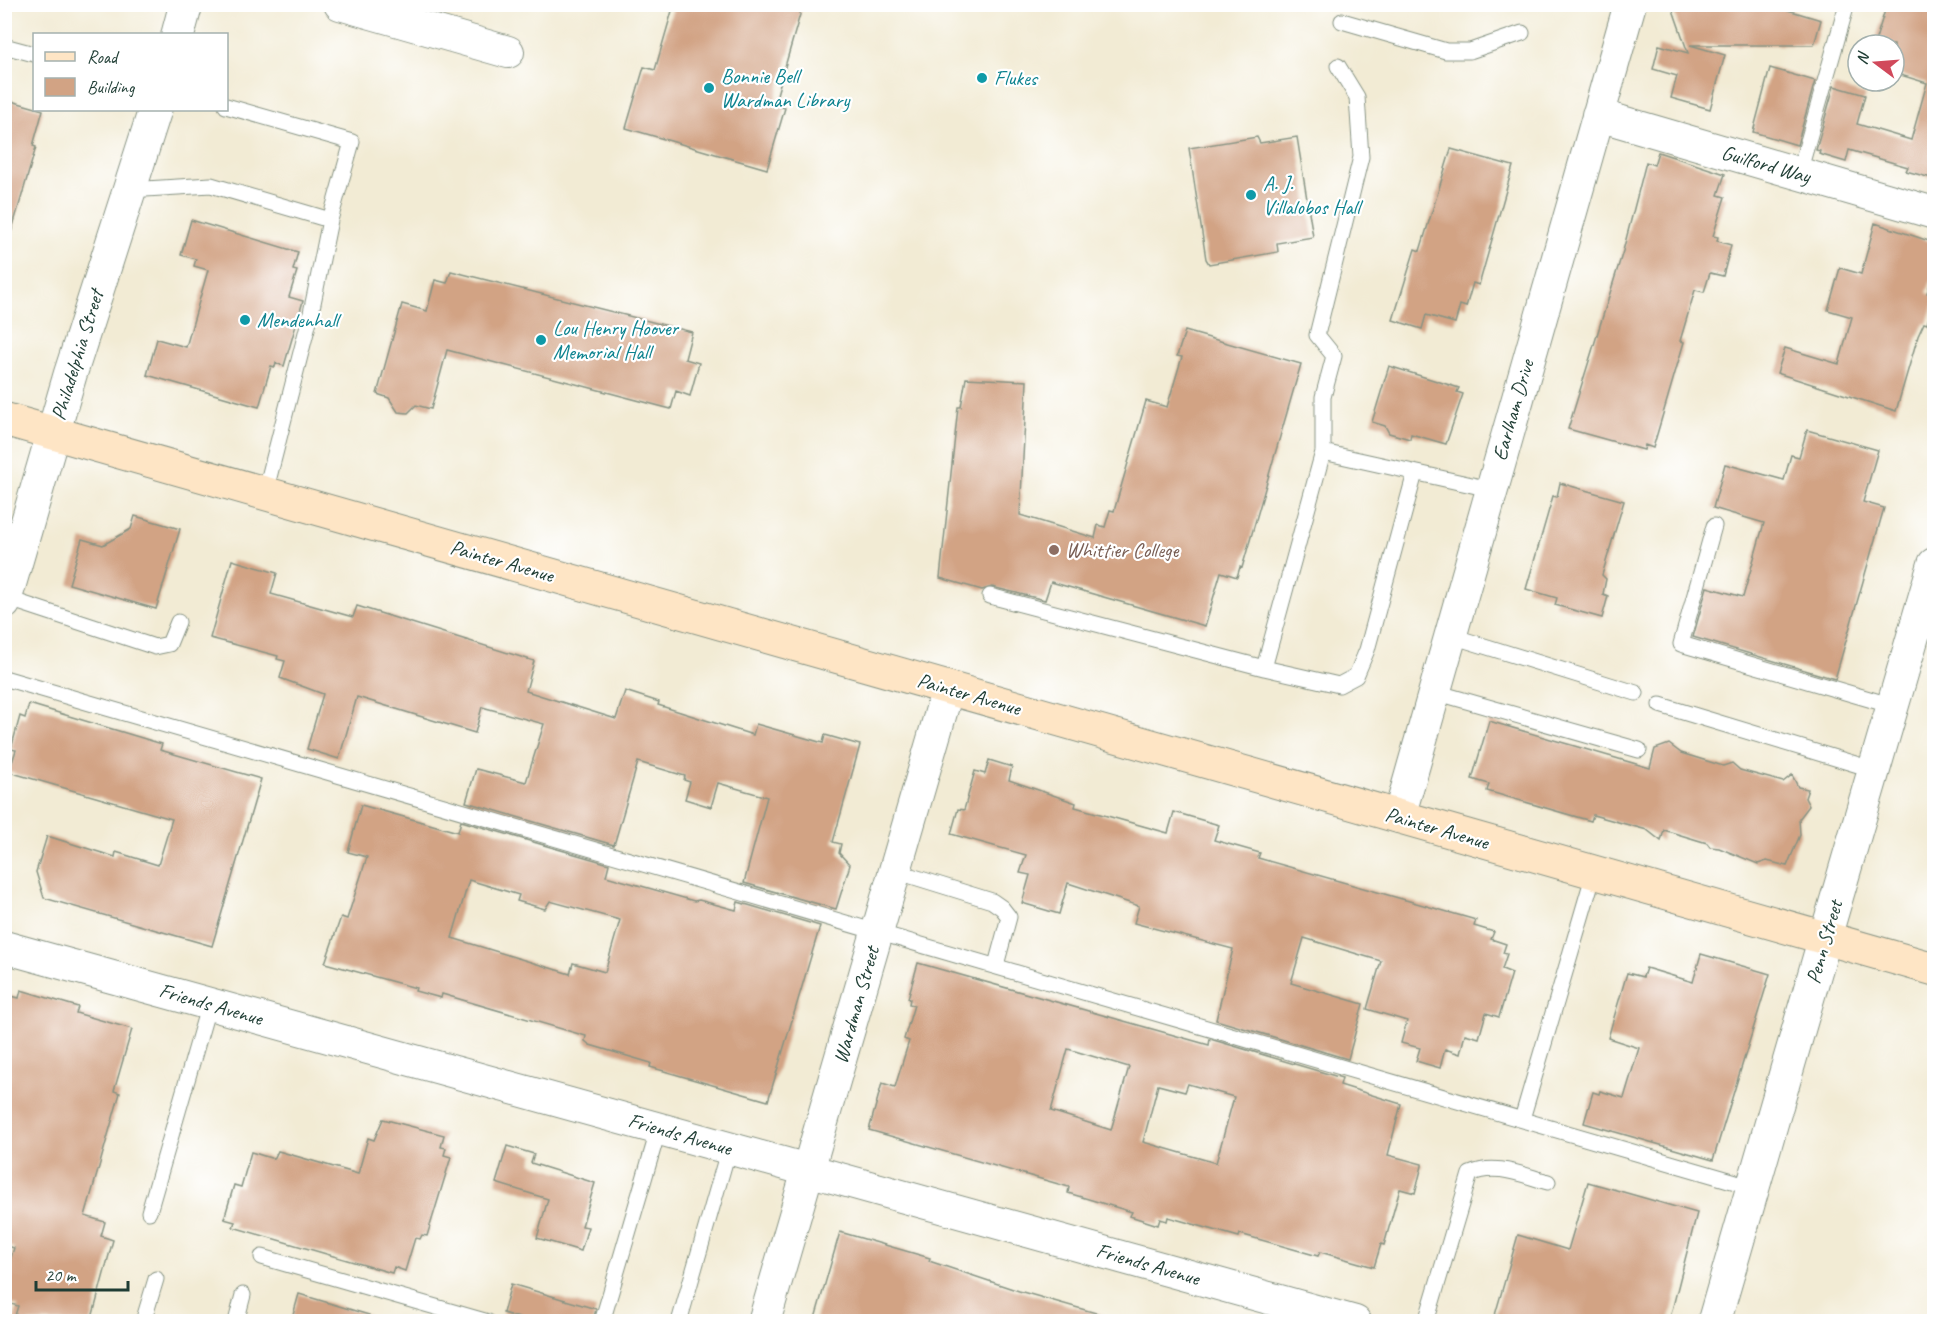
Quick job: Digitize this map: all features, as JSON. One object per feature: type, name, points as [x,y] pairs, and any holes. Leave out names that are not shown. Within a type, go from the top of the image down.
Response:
[{"type":"main road","name":"Painter Avenue","points":[[4,419],[1935,969]]},
{"type":"street","points":[[178,33],[186,4]]},
{"type":"street","points":[[340,4],[508,52]]},
{"type":"street","name":"Earlham Drive","points":[[1399,817],[1452,636],[1490,489],[1630,4]]},
{"type":"street","name":"Philadelphia Street","points":[[5,600],[54,433],[155,111]]},
{"type":"street","name":"Guilford Way","points":[[1598,116],[1935,213]]},
{"type":"street","name":"Penn Street","points":[[1714,1322],[1935,564]]},
{"type":"street","name":"Wardman Street","points":[[764,1322],[948,688]]},
{"type":"street","name":"Friends Avenue","points":[[4,947],[1354,1322]]},
{"type":"lane","points":[[1799,173],[1847,4]]},
{"type":"lane","points":[[1342,21],[1446,51],[1470,51],[1522,33]]},
{"type":"lane","points":[[4,46],[33,54]]},
{"type":"lane","points":[[1264,668],[1323,452],[1323,398],[1334,356],[1317,335],[1361,157],[1357,97],[1338,66]]},
{"type":"lane","points":[[228,107],[352,142],[330,220],[311,313],[265,493]]},
{"type":"lane","points":[[129,190],[211,185],[330,220]]},
{"type":"lane","points":[[1323,452],[1490,489]]},
{"type":"lane","points":[[990,596],[1264,668],[1339,685],[1356,676],[1367,650],[1415,473]]},
{"type":"lane","points":[[1714,526],[1681,644],[1893,706]]},
{"type":"lane","points":[[5,600],[155,647],[169,644],[178,622]]},
{"type":"lane","points":[[1452,636],[1636,693]]},
{"type":"lane","points":[[4,678],[1753,1187]]},
{"type":"lane","points":[[1435,692],[1639,750]]},
{"type":"lane","points":[[1659,705],[1875,770]]},
{"type":"lane","points":[[895,872],[992,901],[1002,908],[1009,917],[996,965]]},
{"type":"lane","points":[[1522,1119],[1594,873]]},
{"type":"lane","points":[[149,1212],[209,1004]]},
{"type":"lane","points":[[602,1322],[659,1128]]},
{"type":"lane","points":[[679,1322],[729,1148]]},
{"type":"lane","points":[[1426,1322],[1470,1174],[1480,1169],[1494,1168],[1548,1182]]},
{"type":"lane","points":[[262,1257],[488,1322]]},
{"type":"lane","points":[[143,1322],[156,1279]]},
{"type":"lane","points":[[236,1322],[243,1295]]},
{"type":"building","name":"Bonnie Bell Wardman Library","points":[[674,4],[803,4],[774,105],[785,108],[767,169],[626,128],[644,67],[655,70]]},
{"type":"building","points":[[1671,4],[1768,4],[1821,20],[1814,45],[1690,45],[1725,55],[1710,109],[1671,98],[1677,76],[1653,69],[1659,45],[1688,53]]},
{"type":"building","points":[[1887,4],[1935,4],[1935,179],[1906,171],[1908,167],[1849,150],[1846,162],[1819,154],[1820,151],[1816,150],[1834,86],[1846,89],[1846,93],[1865,95],[1857,124],[1911,140],[1927,83],[1906,77],[1906,33],[1878,33]]},
{"type":"building","points":[[1770,68],[1815,81],[1797,145],[1753,132]]},
{"type":"building","points":[[4,99],[33,107],[33,111],[43,111],[33,146],[36,147],[11,233],[4,232]]},
{"type":"building","name":"A. J. Villalobos Hall","points":[[1257,137],[1260,143],[1297,137],[1313,237],[1277,243],[1278,252],[1209,264],[1206,259],[1189,148]]},
{"type":"building","points":[[1451,149],[1513,166],[1479,285],[1473,283],[1466,307],[1460,305],[1455,323],[1426,315],[1422,329],[1393,320],[1415,249],[1420,251]]},
{"type":"building","points":[[1658,152],[1725,174],[1718,195],[1725,197],[1713,236],[1718,237],[1717,241],[1731,245],[1723,276],[1710,273],[1704,292],[1695,290],[1680,341],[1684,342],[1653,448],[1645,445],[1644,450],[1568,429],[1623,251],[1646,162],[1654,165]]},
{"type":"building","name":"Mendenhall","points":[[191,220],[298,252],[293,270],[297,271],[289,297],[303,301],[284,366],[276,363],[275,367],[271,366],[259,407],[147,375],[157,339],[186,347],[208,270],[194,266],[196,259],[181,255]]},
{"type":"building","points":[[1875,223],[1935,243],[1935,269],[1927,293],[1935,295],[1935,298],[1927,324],[1924,323],[1918,336],[1896,411],[1777,373],[1785,348],[1839,364],[1852,317],[1828,310],[1840,268],[1861,274]]},
{"type":"building","name":"Lou Henry Hoover Memorial Hall","points":[[451,271],[692,332],[685,359],[699,363],[690,396],[676,391],[671,409],[447,350],[431,409],[416,405],[408,413],[398,412],[389,398],[377,394],[402,304],[427,311],[435,280],[447,283]]},
{"type":"building","points":[[1185,331],[1301,364],[1242,568],[1240,567],[1237,577],[1221,572],[1205,626],[1051,582],[1045,600],[992,587],[982,590],[940,578],[958,407],[961,407],[966,378],[1027,381],[1020,515],[1095,538],[1098,525],[1105,527],[1110,510],[1114,511],[1146,401],[1167,407],[1182,357],[1177,356]]},
{"type":"building","points":[[1389,366],[1459,388],[1457,392],[1463,394],[1446,444],[1411,434],[1410,439],[1389,433],[1385,426],[1372,422]]},
{"type":"building","points":[[1807,430],[1878,450],[1863,502],[1884,508],[1835,679],[1693,637],[1707,587],[1743,597],[1764,523],[1713,508],[1725,464],[1784,480],[1791,455],[1799,457]]},
{"type":"building","points":[[1560,483],[1624,501],[1602,575],[1606,579],[1603,594],[1608,596],[1602,618],[1555,605],[1557,598],[1526,589],[1553,496],[1557,497]]},
{"type":"building","points":[[135,516],[180,529],[156,609],[69,584],[82,539],[103,545],[131,529]]},
{"type":"building","points":[[232,560],[277,573],[271,594],[353,617],[357,606],[534,661],[526,691],[616,719],[625,691],[659,702],[658,705],[753,735],[756,724],[823,743],[825,735],[860,745],[833,842],[841,844],[839,853],[850,865],[836,909],[744,883],[767,797],[718,783],[711,807],[685,799],[690,782],[684,780],[685,776],[638,762],[614,845],[466,802],[476,769],[526,782],[544,724],[482,707],[475,733],[357,697],[339,759],[307,749],[323,694],[280,678],[285,661],[277,659],[278,656],[210,638]]},
{"type":"building","points":[[29,704],[162,744],[160,750],[261,779],[212,946],[44,898],[36,872],[47,836],[115,857],[116,852],[158,865],[172,819],[9,772],[16,750],[11,749],[20,716],[25,718]]},
{"type":"building","points":[[1489,721],[1650,768],[1655,749],[1669,744],[1681,753],[1723,766],[1732,763],[1740,770],[1783,782],[1792,775],[1798,787],[1808,789],[1805,798],[1809,806],[1799,819],[1800,835],[1787,866],[1767,861],[1758,864],[1719,848],[1710,847],[1707,843],[1664,830],[1661,841],[1647,830],[1593,815],[1591,821],[1487,791],[1489,784],[1472,779]]},
{"type":"building","points":[[989,760],[1012,767],[1009,780],[1076,803],[1075,807],[1168,833],[1174,812],[1219,825],[1214,840],[1260,853],[1258,858],[1476,920],[1474,926],[1494,932],[1491,939],[1506,944],[1503,953],[1507,954],[1502,969],[1512,973],[1499,1017],[1486,1013],[1479,1038],[1465,1034],[1460,1054],[1445,1049],[1440,1068],[1416,1061],[1420,1048],[1401,1043],[1407,1021],[1367,1009],[1381,961],[1304,938],[1291,983],[1363,1004],[1348,1059],[1216,1020],[1233,949],[1134,923],[1139,906],[1068,883],[1059,914],[1022,903],[1030,875],[1020,873],[1026,855],[951,834],[958,809],[964,810],[975,771],[985,774]]},
{"type":"building","points":[[361,805],[458,832],[461,821],[609,864],[606,876],[694,901],[699,900],[736,910],[738,902],[820,926],[768,1101],[650,1067],[651,1063],[590,1045],[585,1041],[586,1036],[442,994],[441,998],[415,991],[416,988],[325,963],[341,917],[347,919],[367,857],[348,852]],"holes":[[[469,880],[519,895],[517,901],[545,909],[550,901],[620,920],[605,972],[573,963],[570,974],[452,938]]]},
{"type":"building","points":[[1701,954],[1770,974],[1713,1160],[1584,1123],[1593,1092],[1599,1094],[1600,1091],[1624,1098],[1639,1048],[1608,1038],[1627,973],[1643,977],[1646,968],[1693,982]]},
{"type":"building","points":[[918,963],[1209,1045],[1210,1039],[1342,1078],[1340,1085],[1401,1104],[1388,1155],[1422,1164],[1415,1193],[1400,1189],[1384,1245],[1381,1244],[1374,1267],[1320,1252],[1318,1256],[1240,1234],[1239,1237],[1168,1217],[1167,1221],[1160,1219],[1158,1225],[1130,1216],[1132,1212],[1068,1193],[1069,1187],[869,1130],[882,1083],[895,1087],[909,1041],[904,1039],[914,1005],[909,1004],[910,999],[908,998]],"holes":[[[1068,1049],[1129,1067],[1111,1130],[1051,1111]],[[1188,1084],[1234,1097],[1216,1163],[1143,1142],[1158,1085],[1185,1092]]]},
{"type":"building","points":[[21,990],[78,1007],[76,1013],[132,1029],[114,1091],[120,1093],[85,1216],[105,1222],[101,1236],[113,1240],[91,1322],[13,1322],[18,1306],[4,1302],[4,1279],[14,1248],[4,1245],[4,994],[19,998]]},
{"type":"building","points":[[383,1119],[444,1135],[441,1147],[446,1148],[444,1155],[451,1157],[427,1236],[422,1235],[420,1239],[415,1238],[405,1271],[394,1267],[392,1273],[233,1227],[235,1222],[224,1219],[234,1185],[241,1187],[251,1152],[274,1159],[278,1151],[358,1174],[368,1138],[374,1140]]},
{"type":"building","points":[[507,1146],[534,1154],[531,1163],[595,1183],[582,1226],[588,1227],[581,1251],[537,1238],[548,1199],[496,1183]]},
{"type":"building","points":[[1588,1182],[1697,1213],[1669,1322],[1493,1322],[1518,1235],[1568,1250]]},
{"type":"building","points":[[840,1232],[930,1258],[929,1261],[1019,1291],[1103,1315],[1102,1322],[814,1322]]},
{"type":"building","points":[[511,1284],[596,1309],[593,1322],[532,1322],[503,1313]]},
{"type":"building","points":[[299,1294],[369,1315],[368,1322],[291,1322]]},
{"type":"place","name":"Flukes","points":[[982,78]]},
{"type":"place","name":"Bonnie Bell Wardman Library","points":[[709,88]]},
{"type":"place","name":"A. J. Villalobos Hall","points":[[1251,195]]},
{"type":"place","name":"Mendenhall","points":[[245,320]]},
{"type":"place","name":"Lou Henry Hoover Memorial Hall","points":[[541,340]]},
{"type":"place","name":"Whittier College","points":[[1054,550]]}]
